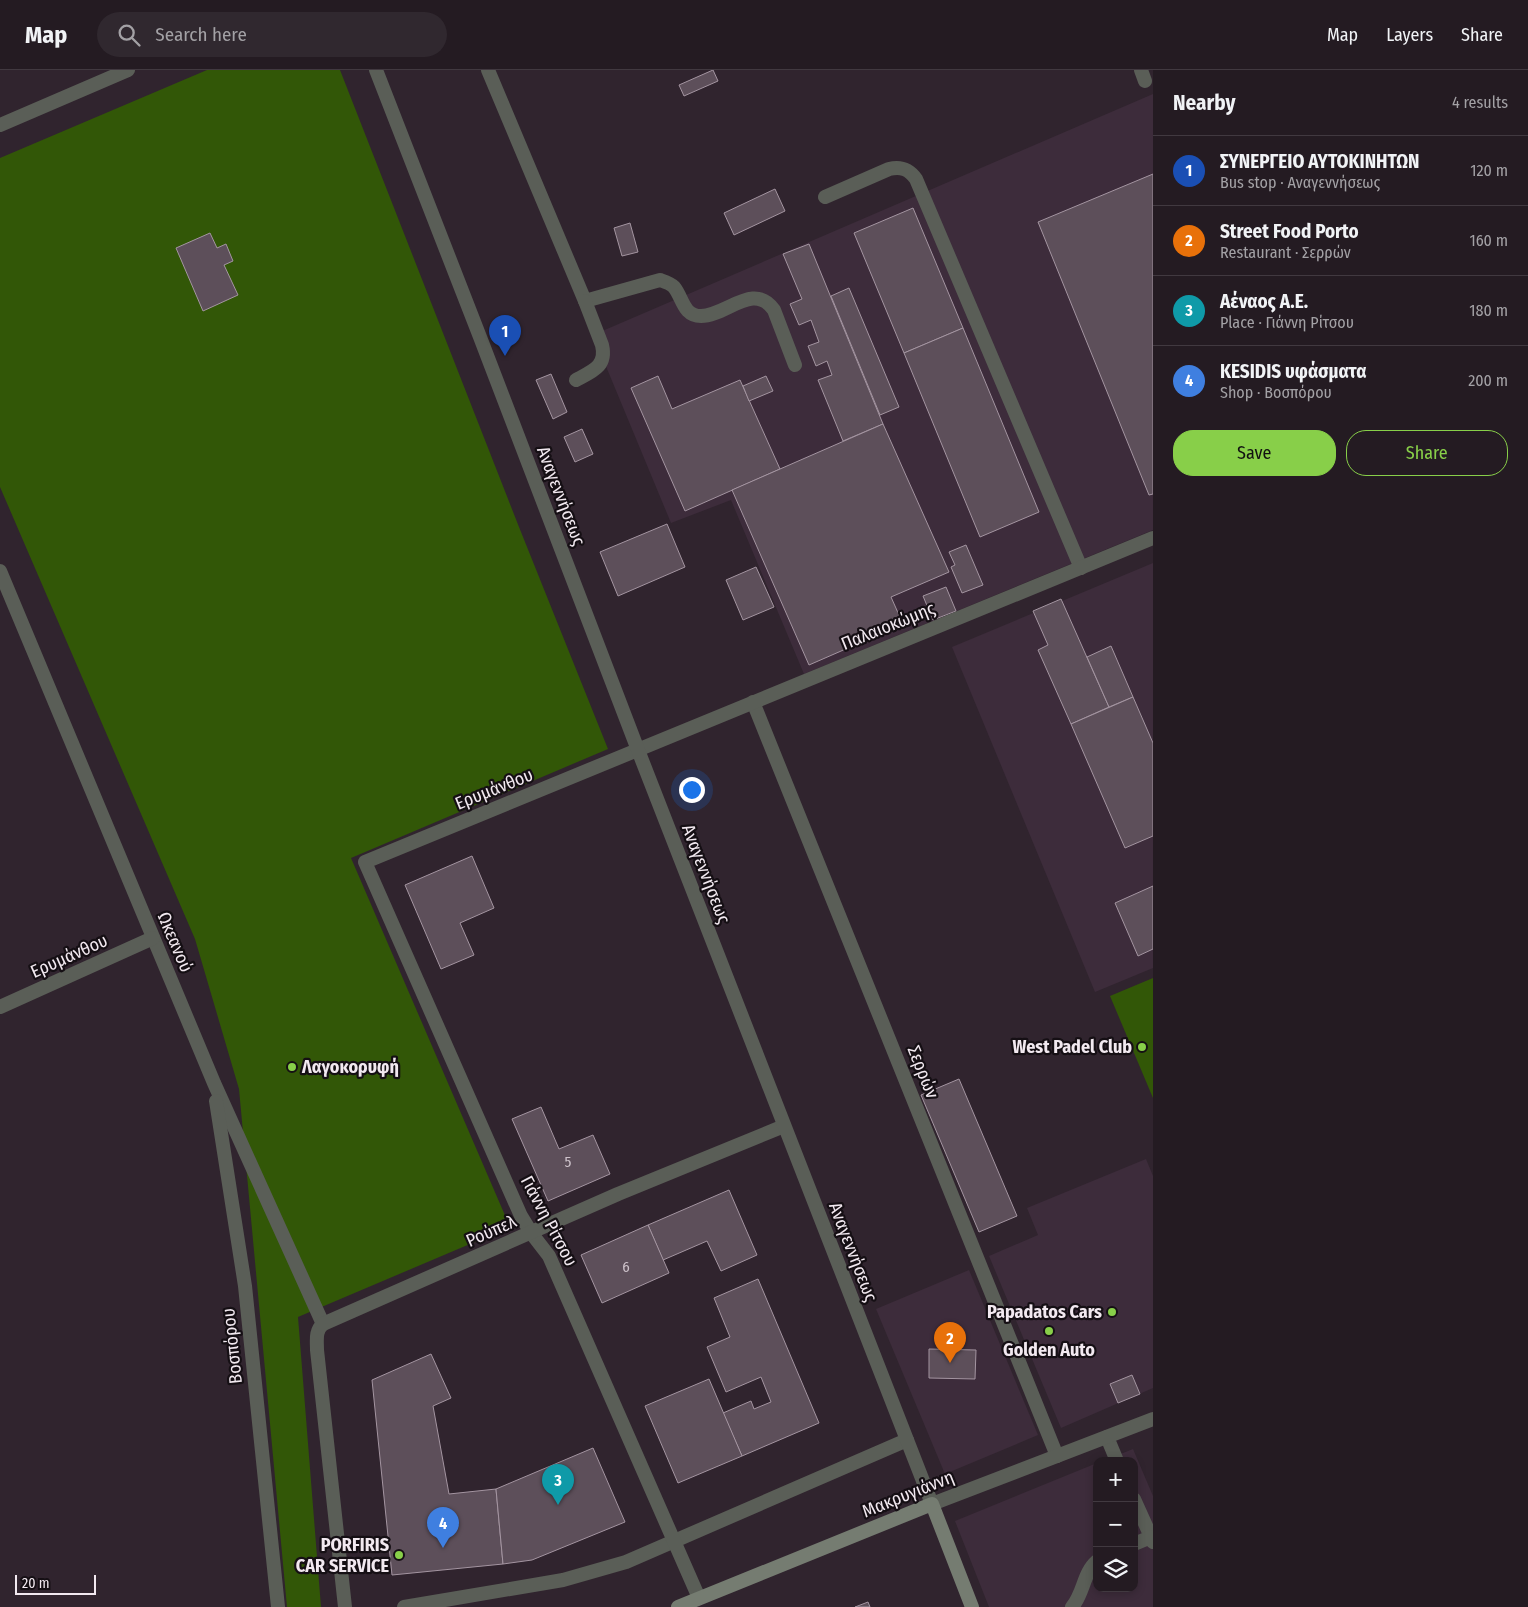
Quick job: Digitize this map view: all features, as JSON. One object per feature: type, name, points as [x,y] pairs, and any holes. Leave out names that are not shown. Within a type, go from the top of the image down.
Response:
[{"type":"main road","name":"Μακρυγιάννη","points":[[678,1607],[932,1504]]},
{"type":"main road","name":"Αναγεννήσεως","points":[[932,1504],[972,1607]]},
{"type":"street","points":[[0,125],[128,70]]},
{"type":"street","name":"Αναγεννήσεως","points":[[376,70],[484,346],[638,750],[932,1504]]},
{"type":"street","points":[[488,70],[585,301],[604,352],[599,366],[576,380]]},
{"type":"street","points":[[825,197],[896,167],[904,168],[911,172],[916,179],[1081,568]]},
{"type":"street","points":[[585,301],[660,280],[668,282],[673,286],[686,310],[693,315],[708,315],[748,299],[763,300],[770,304],[774,310],[795,364]]},
{"type":"street","name":"Παλαιοκώμης","points":[[638,750],[1153,538]]},
{"type":"street","name":"Ωκεανού","points":[[0,571],[214,1083],[323,1324]]},
{"type":"street","name":"Σερρών","points":[[753,702],[1058,1456]]},
{"type":"street","name":"Ερυμάνθου","points":[[365,862],[638,750]]},
{"type":"street","name":"Γιάννη Ρίτσου","points":[[365,862],[521,1216],[549,1256],[699,1598]]},
{"type":"street","name":"Ερυμάνθου","points":[[0,1007],[153,938]]},
{"type":"street","name":"Βοσπόρου","points":[[214,1083],[245,1286],[278,1607]]},
{"type":"street","name":"Ρούπελ","points":[[323,1324],[532,1234],[618,1194],[784,1126]]},
{"type":"street","points":[[323,1324],[317,1332],[317,1350],[345,1607]]},
{"type":"street","name":"Μακρυγιάννη","points":[[932,1504],[1153,1419]]},
{"type":"street","points":[[1107,1437],[1115,1457]]},
{"type":"street","points":[[404,1607],[563,1580],[626,1562],[907,1440]]},
{"type":"street","points":[[1135,1502],[1152,1539],[1138,1543]]},
{"type":"street","points":[[1072,1607],[1078,1600],[1093,1566]]},
{"type":"shaded area","points":[[1153,94],[1153,530],[804,674],[731,500],[671,523],[593,335]]},
{"type":"shaded area","points":[[1153,563],[1153,968],[1095,992],[952,647]]},
{"type":"shaded area","name":"Papadatos Cars","points":[[1146,1159],[1153,1176],[1153,1388],[1061,1428],[989,1256],[1038,1235],[1027,1208]]},
{"type":"shaded area","points":[[969,1270],[1038,1435],[945,1474],[876,1309]]},
{"type":"shaded area","points":[[1133,1449],[1136,1457],[1113,1457]]},
{"type":"shaded area","points":[[1138,1461],[1153,1496],[1153,1607],[989,1607],[955,1521],[1093,1465],[1093,1592],[1138,1592]]},
{"type":"green space","points":[[207,70],[340,70],[608,749],[351,858],[510,1227],[298,1317],[321,1607],[287,1607],[239,1089],[195,939],[0,487],[0,158]]},
{"type":"green space","name":"West Padel Club","points":[[1153,978],[1153,1098],[1110,996]]},
{"type":"building","points":[[713,70],[718,81],[684,96],[679,85]]},
{"type":"building","points":[[1153,174],[1153,494],[1149,495],[1038,222]]},
{"type":"building","points":[[775,189],[785,211],[734,235],[724,213]]},
{"type":"building","points":[[913,208],[963,328],[904,353],[854,233]]},
{"type":"building","points":[[630,223],[638,252],[622,256],[614,228]]},
{"type":"building","points":[[210,233],[217,248],[226,244],[233,261],[224,265],[238,295],[203,311],[176,248]]},
{"type":"building","points":[[809,244],[883,424],[843,441],[818,380],[832,375],[827,361],[816,366],[808,346],[819,342],[811,320],[799,325],[790,304],[802,299],[783,254]]},
{"type":"building","points":[[849,288],[899,407],[880,415],[831,296]]},
{"type":"building","points":[[963,328],[1039,512],[980,537],[904,353]]},
{"type":"building","points":[[551,374],[567,412],[553,419],[536,380]]},
{"type":"building","points":[[658,376],[672,409],[740,380],[780,469],[685,511],[631,388]]},
{"type":"building","points":[[766,376],[773,391],[749,401],[743,386]]},
{"type":"building","points":[[883,424],[949,572],[891,597],[903,624],[809,665],[732,490]]},
{"type":"building","points":[[582,429],[593,454],[575,462],[564,437]]},
{"type":"building","points":[[667,524],[685,567],[618,596],[600,552]]},
{"type":"building","points":[[966,545],[983,585],[962,593],[951,567],[955,565],[949,552]]},
{"type":"building","points":[[756,567],[774,607],[743,620],[726,580]]},
{"type":"building","points":[[946,587],[956,611],[933,620],[923,596]]},
{"type":"building","points":[[1061,599],[1109,707],[1071,724],[1038,650],[1048,645],[1033,611]]},
{"type":"building","points":[[1111,646],[1133,697],[1109,707],[1087,657]]},
{"type":"building","points":[[1133,697],[1153,743],[1153,836],[1125,848],[1071,724]]},
{"type":"building","points":[[472,856],[494,908],[460,923],[474,955],[441,969],[405,885]]},
{"type":"building","points":[[1153,886],[1153,949],[1138,956],[1115,903]]},
{"type":"building","points":[[959,1079],[1017,1216],[979,1232],[921,1095]]},
{"type":"building","points":[[541,1107],[559,1149],[593,1135],[610,1174],[548,1201],[512,1119]]},
{"type":"building","points":[[729,1190],[757,1255],[721,1271],[707,1241],[663,1260],[648,1225]]},
{"type":"building","points":[[648,1225],[669,1273],[602,1303],[581,1255]]},
{"type":"building","points":[[758,1279],[819,1423],[742,1456],[723,1413],[751,1401],[754,1409],[771,1402],[761,1377],[726,1392],[707,1347],[730,1337],[714,1298]]},
{"type":"building","points":[[929,1349],[976,1350],[975,1379],[929,1378]]},
{"type":"building","points":[[431,1354],[451,1398],[433,1406],[449,1494],[496,1489],[503,1564],[392,1575],[372,1380]]},
{"type":"building","points":[[1132,1375],[1140,1394],[1118,1403],[1110,1384]]},
{"type":"building","points":[[709,1379],[742,1456],[678,1483],[645,1406]]},
{"type":"building","points":[[593,1448],[625,1522],[532,1560],[503,1564],[496,1489]]},
{"type":"building","points":[[868,1602],[870,1607],[855,1607]]},
{"type":"place","name":"ΣΥΝΕΡΓΕΙΟ ΑΥΤΟΚΙΝΗΤΩΝ","points":[[505,356]]},
{"type":"place","name":"West Padel Club","points":[[1142,1047]]},
{"type":"place","name":"Λαγοκορυφή","points":[[292,1067]]},
{"type":"place","name":"Papadatos Cars","points":[[1112,1312]]},
{"type":"place","name":"Golden Auto","points":[[1049,1331]]},
{"type":"place","name":"Street Food Porto","points":[[950,1363]]},
{"type":"place","name":"Αέναος Α.Ε.","points":[[558,1505]]},
{"type":"place","name":"KESIDIS υφάσματα","points":[[443,1548]]},
{"type":"place","name":"PORFIRIS CAR SERVICE","points":[[399,1555]]}]
